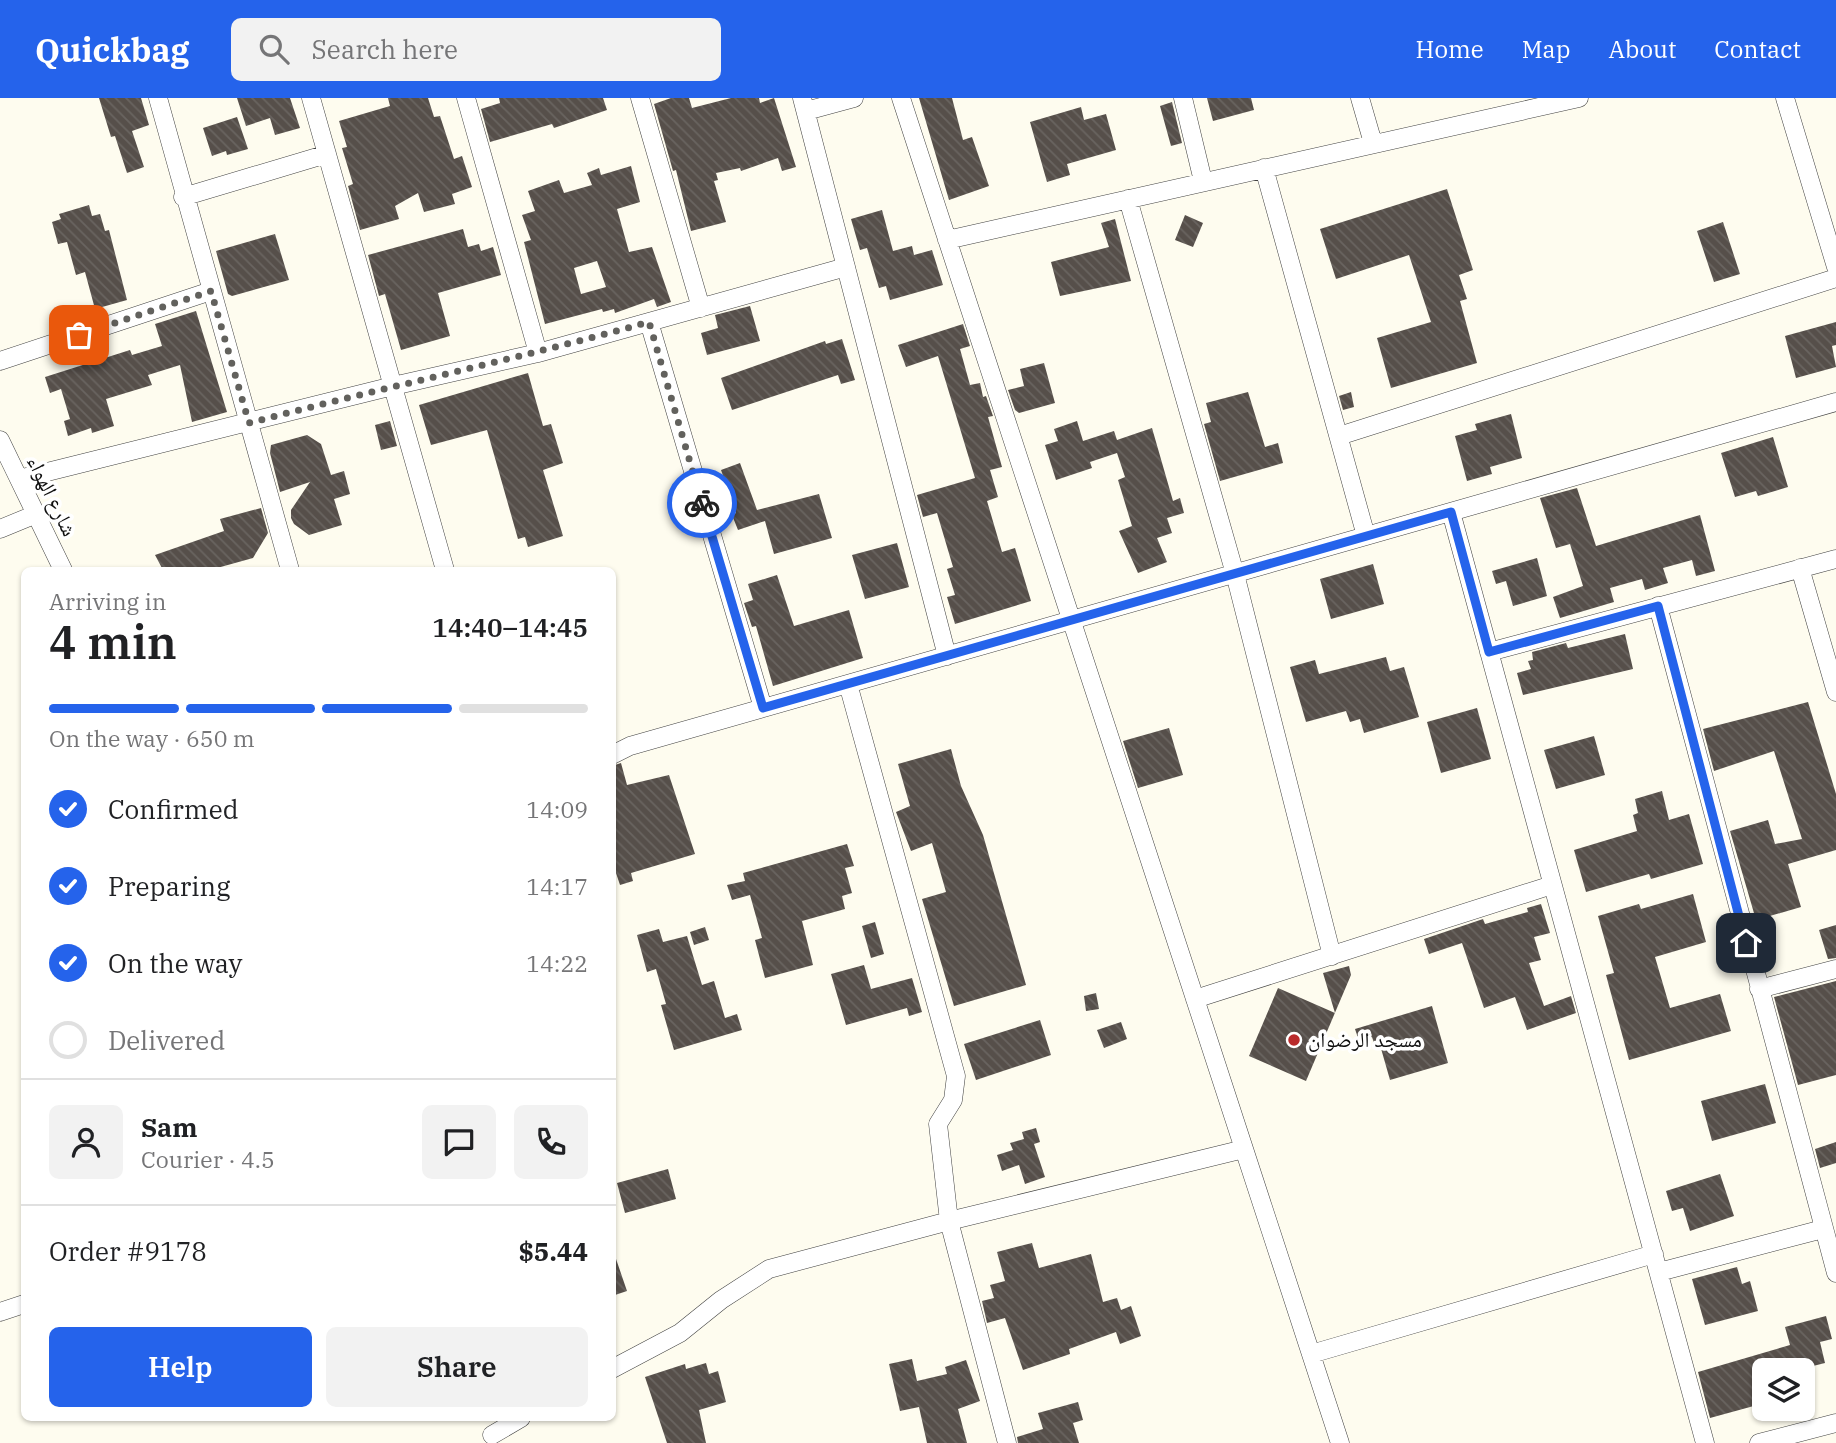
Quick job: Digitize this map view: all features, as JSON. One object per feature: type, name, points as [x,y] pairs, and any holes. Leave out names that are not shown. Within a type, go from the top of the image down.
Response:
[{"type":"street","points":[[158,98],[183,197],[289,567]]},
{"type":"street","points":[[311,98],[443,567]]},
{"type":"street","points":[[466,98],[538,353]]},
{"type":"street","points":[[639,98],[701,308]]},
{"type":"street","points":[[853,98],[804,105],[947,656]]},
{"type":"street","points":[[901,98],[1340,1443]]},
{"type":"street","points":[[1182,98],[1203,181]]},
{"type":"street","points":[[1360,98],[1373,143]]},
{"type":"street","points":[[947,240],[1579,98]]},
{"type":"street","points":[[1785,98],[1836,267]]},
{"type":"street","points":[[183,197],[327,154]]},
{"type":"street","points":[[1264,168],[1366,536]]},
{"type":"street","points":[[1128,199],[1235,573],[1332,956]]},
{"type":"street","points":[[19,480],[393,386],[538,353],[846,267]]},
{"type":"street","points":[[1339,436],[1836,278]]},
{"type":"street","points":[[0,361],[211,291]]},
{"type":"street","points":[[649,322],[763,708]]},
{"type":"street","points":[[616,753],[630,746],[1836,402]]},
{"type":"street","name":"شارع الهواء","points":[[0,440],[61,567]]},
{"type":"street","points":[[1451,512],[1705,1443]]},
{"type":"street","points":[[0,529],[34,515]]},
{"type":"street","points":[[1489,652],[1836,559]]},
{"type":"street","points":[[1800,568],[1836,692]]},
{"type":"street","points":[[1658,606],[1835,1266]]},
{"type":"street","points":[[848,684],[956,1076],[953,1100],[938,1124],[950,1221],[1007,1443]]},
{"type":"street","points":[[1195,999],[1552,885]]},
{"type":"street","points":[[1759,989],[1836,969]]},
{"type":"street","points":[[616,1367],[680,1333],[720,1300],[769,1269],[950,1221],[1244,1149]]},
{"type":"street","points":[[1659,1272],[1823,1229]]},
{"type":"street","points":[[1311,1354],[1654,1254]]},
{"type":"street","points":[[0,1312],[21,1305]]},
{"type":"street","points":[[485,1421],[494,1439],[517,1421]]},
{"type":"street","points":[[1759,1443],[1836,1423]]},
{"type":"building","points":[[99,98],[141,98],[149,125],[132,131],[144,167],[127,173],[115,136],[111,137]]},
{"type":"building","points":[[237,98],[290,98],[300,128],[275,135],[270,118],[246,126]]},
{"type":"building","points":[[388,98],[428,98],[434,117],[440,116],[454,159],[462,156],[472,187],[452,194],[455,204],[424,212],[418,193],[395,206],[399,219],[360,230],[348,186],[353,184],[342,148],[347,147],[339,121],[390,106]]},
{"type":"building","points":[[499,98],[603,98],[607,110],[554,128],[552,124],[490,142],[481,109],[500,103]]},
{"type":"building","points":[[671,98],[689,98],[692,108],[731,98],[759,98],[760,103],[774,98],[796,167],[782,171],[778,158],[741,171],[740,168],[716,173],[718,180],[714,181],[726,222],[691,231],[676,170],[673,171],[654,104]]},
{"type":"building","points":[[919,98],[952,98],[963,140],[972,137],[989,186],[949,200]]},
{"type":"building","points":[[1207,98],[1251,98],[1254,110],[1213,121]]},
{"type":"building","points":[[1172,102],[1182,143],[1171,146],[1160,106]]},
{"type":"building","points":[[1081,107],[1084,120],[1106,114],[1116,150],[1067,164],[1070,175],[1047,182],[1030,122]]},
{"type":"building","points":[[237,117],[248,149],[227,155],[226,151],[212,156],[203,128]]},
{"type":"building","points":[[631,166],[640,202],[617,209],[629,252],[652,247],[671,302],[657,307],[654,299],[615,313],[614,309],[603,312],[602,309],[545,324],[524,242],[531,240],[522,215],[535,211],[528,191],[559,180],[564,193],[592,185],[587,173],[599,168],[601,175]],"holes":[[[597,261],[606,287],[581,294],[574,268]]]},
{"type":"building","points":[[1447,189],[1473,270],[1459,275],[1467,299],[1460,301],[1477,363],[1391,388],[1377,338],[1431,322],[1409,255],[1336,279],[1320,229]]},
{"type":"building","points":[[89,205],[92,216],[100,214],[105,231],[109,230],[127,300],[95,309],[85,272],[76,275],[67,242],[58,244],[52,222],[61,219],[59,214]]},
{"type":"building","points":[[882,210],[893,251],[912,246],[914,255],[932,250],[943,285],[890,300],[886,286],[879,288],[867,248],[860,250],[851,219]]},
{"type":"building","points":[[1185,215],[1203,223],[1193,247],[1175,240]]},
{"type":"building","points":[[1115,219],[1131,281],[1060,296],[1051,262],[1109,247],[1101,223]]},
{"type":"building","points":[[1723,222],[1740,274],[1714,282],[1697,231]]},
{"type":"building","points":[[463,229],[468,247],[479,244],[481,251],[493,247],[501,275],[438,293],[450,336],[401,350],[385,294],[379,296],[368,255]]},
{"type":"building","points":[[275,234],[289,280],[232,296],[228,294],[216,251]]},
{"type":"building","points":[[750,306],[760,341],[707,355],[701,333],[718,328],[715,315]]},
{"type":"building","points":[[196,311],[227,412],[192,422],[180,365],[148,375],[152,385],[106,399],[114,426],[92,433],[91,428],[68,436],[64,421],[70,419],[61,389],[50,393],[45,377],[130,350],[132,355],[162,346],[155,324]]},
{"type":"building","points":[[1836,322],[1836,345],[1832,346],[1836,367],[1796,378],[1785,336]]},
{"type":"building","points":[[963,324],[970,346],[960,349],[970,385],[980,383],[983,397],[986,396],[993,416],[988,417],[1002,467],[990,470],[998,497],[987,501],[1002,552],[1015,548],[1031,601],[955,624],[947,597],[955,595],[947,569],[953,567],[937,513],[923,517],[917,495],[975,478],[938,356],[906,367],[898,345]]},
{"type":"building","points":[[842,339],[855,380],[841,384],[838,375],[732,410],[721,378],[825,341],[826,344]]},
{"type":"building","points":[[1044,363],[1055,403],[1019,413],[1015,410],[1008,390],[1024,386],[1020,369]]},
{"type":"building","points":[[528,373],[543,426],[551,424],[563,463],[543,470],[563,536],[528,547],[525,537],[518,539],[487,430],[431,445],[419,405]]},
{"type":"building","points":[[1248,392],[1265,447],[1278,443],[1283,463],[1220,481],[1204,424],[1211,422],[1206,403]]},
{"type":"building","points":[[1351,392],[1354,407],[1343,410],[1339,396]]},
{"type":"building","points":[[1511,414],[1522,458],[1490,467],[1492,474],[1467,481],[1455,436],[1477,430],[1475,424]]},
{"type":"building","points":[[390,421],[397,446],[381,450],[375,425]]},
{"type":"building","points":[[1077,421],[1083,441],[1114,431],[1117,440],[1152,428],[1173,501],[1180,498],[1184,513],[1167,518],[1172,533],[1157,538],[1167,562],[1138,573],[1119,531],[1132,526],[1118,480],[1125,477],[1117,453],[1090,462],[1092,468],[1056,480],[1045,445],[1058,441],[1054,429]]},
{"type":"building","points":[[307,435],[321,444],[331,475],[344,471],[350,494],[334,499],[342,525],[309,535],[294,524],[291,510],[310,482],[280,492],[270,453],[271,445]]},
{"type":"building","points":[[1773,437],[1788,487],[1758,496],[1756,491],[1735,497],[1721,453]]},
{"type":"building","points":[[740,463],[757,510],[819,494],[832,538],[774,554],[765,521],[738,530],[732,515],[736,513],[721,470]]},
{"type":"building","points":[[1577,488],[1596,546],[1700,515],[1715,571],[1696,576],[1692,560],[1663,568],[1668,583],[1645,590],[1642,579],[1610,588],[1614,602],[1560,618],[1553,597],[1583,586],[1570,544],[1556,548],[1540,498]]},
{"type":"building","points":[[261,508],[268,533],[253,558],[221,567],[161,567],[155,555],[224,531],[220,519]]},
{"type":"building","points":[[897,543],[909,587],[865,599],[852,555]]},
{"type":"building","points":[[1537,558],[1547,596],[1513,606],[1506,581],[1496,584],[1492,571]]},
{"type":"building","points":[[1373,564],[1384,604],[1331,619],[1320,579]]},
{"type":"building","points":[[777,575],[794,626],[849,610],[863,658],[773,686],[756,626],[752,627],[744,603],[753,600],[748,584]]},
{"type":"building","points":[[1625,634],[1633,669],[1523,695],[1517,673],[1531,669],[1528,661],[1533,660],[1532,652],[1566,643],[1568,648]]},
{"type":"building","points":[[1386,657],[1390,671],[1404,667],[1419,717],[1364,733],[1360,719],[1350,722],[1346,711],[1306,722],[1290,667],[1315,660],[1319,674]]},
{"type":"building","points":[[1808,702],[1836,794],[1836,850],[1788,864],[1801,907],[1756,920],[1730,831],[1768,820],[1775,844],[1802,839],[1774,751],[1714,771],[1703,729]]},
{"type":"building","points":[[1477,708],[1491,759],[1441,773],[1427,722]]},
{"type":"building","points":[[1169,728],[1183,775],[1138,788],[1123,741]]},
{"type":"building","points":[[1594,736],[1605,775],[1556,789],[1544,750]]},
{"type":"building","points":[[951,749],[961,786],[983,835],[1026,985],[954,1006],[922,899],[946,892],[932,843],[911,851],[896,812],[910,806],[898,764]]},
{"type":"building","points":[[621,763],[627,785],[669,775],[695,854],[631,873],[633,881],[620,885],[616,873],[616,765]]},
{"type":"building","points":[[1662,791],[1669,820],[1689,814],[1703,864],[1651,879],[1649,874],[1586,892],[1574,850],[1637,831],[1633,815],[1638,813],[1635,799]]},
{"type":"building","points":[[847,844],[854,866],[845,868],[852,893],[842,896],[845,909],[802,921],[813,965],[765,978],[755,940],[762,938],[750,895],[732,900],[727,885],[745,881],[743,873]]},
{"type":"building","points":[[1693,894],[1706,942],[1655,957],[1670,1008],[1720,994],[1731,1031],[1629,1060],[1606,975],[1614,973],[1598,916],[1639,904],[1641,909]]},
{"type":"building","points":[[1541,904],[1550,933],[1534,937],[1541,960],[1529,963],[1544,1006],[1571,996],[1576,1013],[1527,1030],[1515,997],[1484,1008],[1462,943],[1429,954],[1424,939],[1483,919],[1485,924],[1528,912],[1527,908]]},
{"type":"building","points":[[875,922],[884,954],[871,958],[862,926]]},
{"type":"building","points":[[1836,925],[1836,958],[1828,959],[1819,930]]},
{"type":"building","points":[[705,927],[709,940],[694,945],[690,932]]},
{"type":"building","points":[[659,929],[663,942],[687,936],[702,985],[714,981],[725,1018],[737,1014],[742,1030],[674,1050],[661,1005],[666,1004],[656,969],[647,972],[637,935]]},
{"type":"building","points":[[864,965],[871,989],[912,978],[922,1012],[909,1016],[907,1008],[846,1025],[831,974]]},
{"type":"building","points":[[1349,966],[1351,975],[1335,1013],[1323,973]]},
{"type":"building","points":[[1836,981],[1836,1075],[1798,1085],[1774,997]]},
{"type":"building","points":[[1278,988],[1335,1013],[1306,1081],[1249,1056]]},
{"type":"building","points":[[1096,993],[1099,1009],[1086,1011],[1084,996]]},
{"type":"building","points":[[1432,1006],[1448,1063],[1390,1080],[1380,1045],[1375,1046],[1372,1037],[1359,1041],[1355,1029]]},
{"type":"building","points":[[1040,1020],[1051,1055],[976,1080],[964,1044]]},
{"type":"building","points":[[1121,1022],[1127,1039],[1104,1048],[1097,1030]]},
{"type":"building","points":[[1765,1084],[1776,1123],[1712,1141],[1701,1101]]},
{"type":"building","points":[[1036,1128],[1040,1142],[1034,1144],[1045,1177],[1025,1184],[1019,1165],[1002,1171],[997,1155],[1013,1150],[1010,1143],[1024,1139],[1022,1132]]},
{"type":"building","points":[[1836,1142],[1836,1163],[1820,1168],[1815,1149]]},
{"type":"building","points":[[668,1169],[676,1199],[625,1213],[617,1183]]},
{"type":"building","points":[[1720,1174],[1734,1216],[1690,1231],[1683,1208],[1672,1211],[1666,1191]]},
{"type":"building","points":[[1032,1243],[1039,1268],[1091,1254],[1103,1302],[1117,1298],[1121,1310],[1131,1306],[1141,1336],[1120,1344],[1116,1332],[1069,1349],[1070,1354],[1023,1370],[1005,1318],[987,1323],[982,1301],[994,1298],[990,1285],[1005,1281],[997,1252]]},
{"type":"building","points":[[616,1259],[627,1291],[616,1295]]},
{"type":"building","points":[[1737,1267],[1742,1284],[1750,1281],[1758,1311],[1705,1325],[1692,1279]]},
{"type":"building","points":[[1826,1316],[1832,1339],[1820,1342],[1825,1363],[1815,1366],[1815,1358],[1752,1358],[1752,1406],[1710,1418],[1698,1372],[1790,1345],[1785,1327]]},
{"type":"building","points":[[912,1359],[917,1381],[947,1374],[945,1367],[966,1360],[980,1401],[958,1409],[967,1443],[927,1443],[919,1407],[900,1411],[889,1364]]},
{"type":"building","points":[[706,1363],[709,1374],[718,1371],[726,1402],[699,1410],[706,1443],[667,1443],[645,1377],[685,1364],[686,1369]]},
{"type":"building","points":[[1078,1402],[1083,1420],[1073,1423],[1079,1443],[1018,1443],[1017,1437],[1043,1429],[1038,1413]]},
{"type":"way so far","points":[[79,335],[211,291],[249,423],[538,353],[649,322],[702,503]]},
{"type":"place","name":"مسجد الرضوان","points":[[1294,1040]]},
{"type":"route","points":[[702,503],[763,708],[1451,512],[1489,652],[1658,606],[1746,943]]}]
